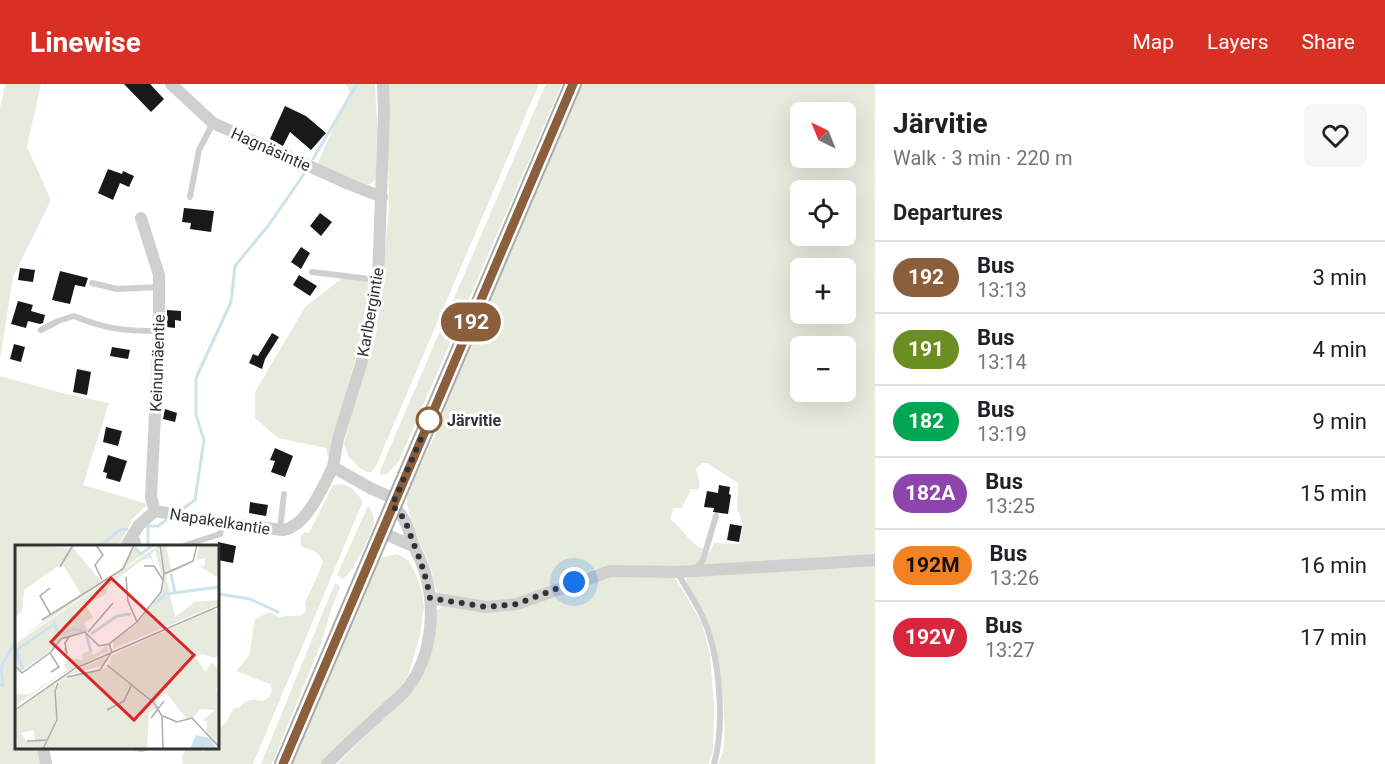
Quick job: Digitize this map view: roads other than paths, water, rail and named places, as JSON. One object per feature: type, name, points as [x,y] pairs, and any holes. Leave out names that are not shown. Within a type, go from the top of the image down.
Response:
[{"type":"main road","points":[[283,764],[573,84]]},
{"type":"street","name":"Hagnäsintie","points":[[171,84],[213,123],[382,197]]},
{"type":"street","name":"Karlbergintie","points":[[333,467],[338,440],[364,354],[378,280],[384,112],[382,84]]},
{"type":"street","name":"Keinumäentie","points":[[141,218],[159,275],[159,331],[151,497],[155,511]]},
{"type":"street","points":[[327,764],[404,692],[415,677],[422,662],[427,639],[430,598],[422,563],[405,519],[393,502],[333,467]]},
{"type":"street","name":"Napakelkantie","points":[[127,545],[139,525],[155,511],[223,523],[280,530],[290,529],[298,525],[316,500],[333,467]]},
{"type":"street","points":[[381,532],[415,547]]},
{"type":"street","points":[[430,598],[486,607],[517,604],[610,571],[678,572],[875,560]]},
{"type":"street","points":[[43,749],[46,764]]},
{"type":"lane","points":[[190,197],[199,150],[213,123]]},
{"type":"lane","points":[[312,272],[378,280]]},
{"type":"lane","points":[[92,283],[117,289],[159,287]]},
{"type":"lane","points":[[41,330],[74,316],[97,326],[125,331],[159,331]]},
{"type":"lane","points":[[280,530],[284,494]]},
{"type":"lane","points":[[693,571],[703,560],[716,516]]},
{"type":"lane","points":[[186,545],[220,534],[223,523]]},
{"type":"lane","points":[[135,532],[139,545]]},
{"type":"lane","points":[[678,572],[704,620],[714,652],[720,715],[718,748],[714,764]]},
{"type":"waterway","points":[[313,159],[357,84]]},
{"type":"waterway","points":[[184,508],[195,500],[204,440],[196,415],[196,378],[231,302],[235,266],[268,226],[304,174]]},
{"type":"waterway","points":[[147,526],[158,526],[166,520]]},
{"type":"waterway","points":[[148,526],[148,545]]},
{"type":"waterway","points":[[102,545],[119,530],[127,529]]},
{"type":"waterway","points":[[219,594],[250,599],[278,612]]},
{"type":"waterway","points":[[0,685],[3,686],[1,667],[15,642]]},
{"type":"place","name":"Järvitie","points":[[429,420]]}]
